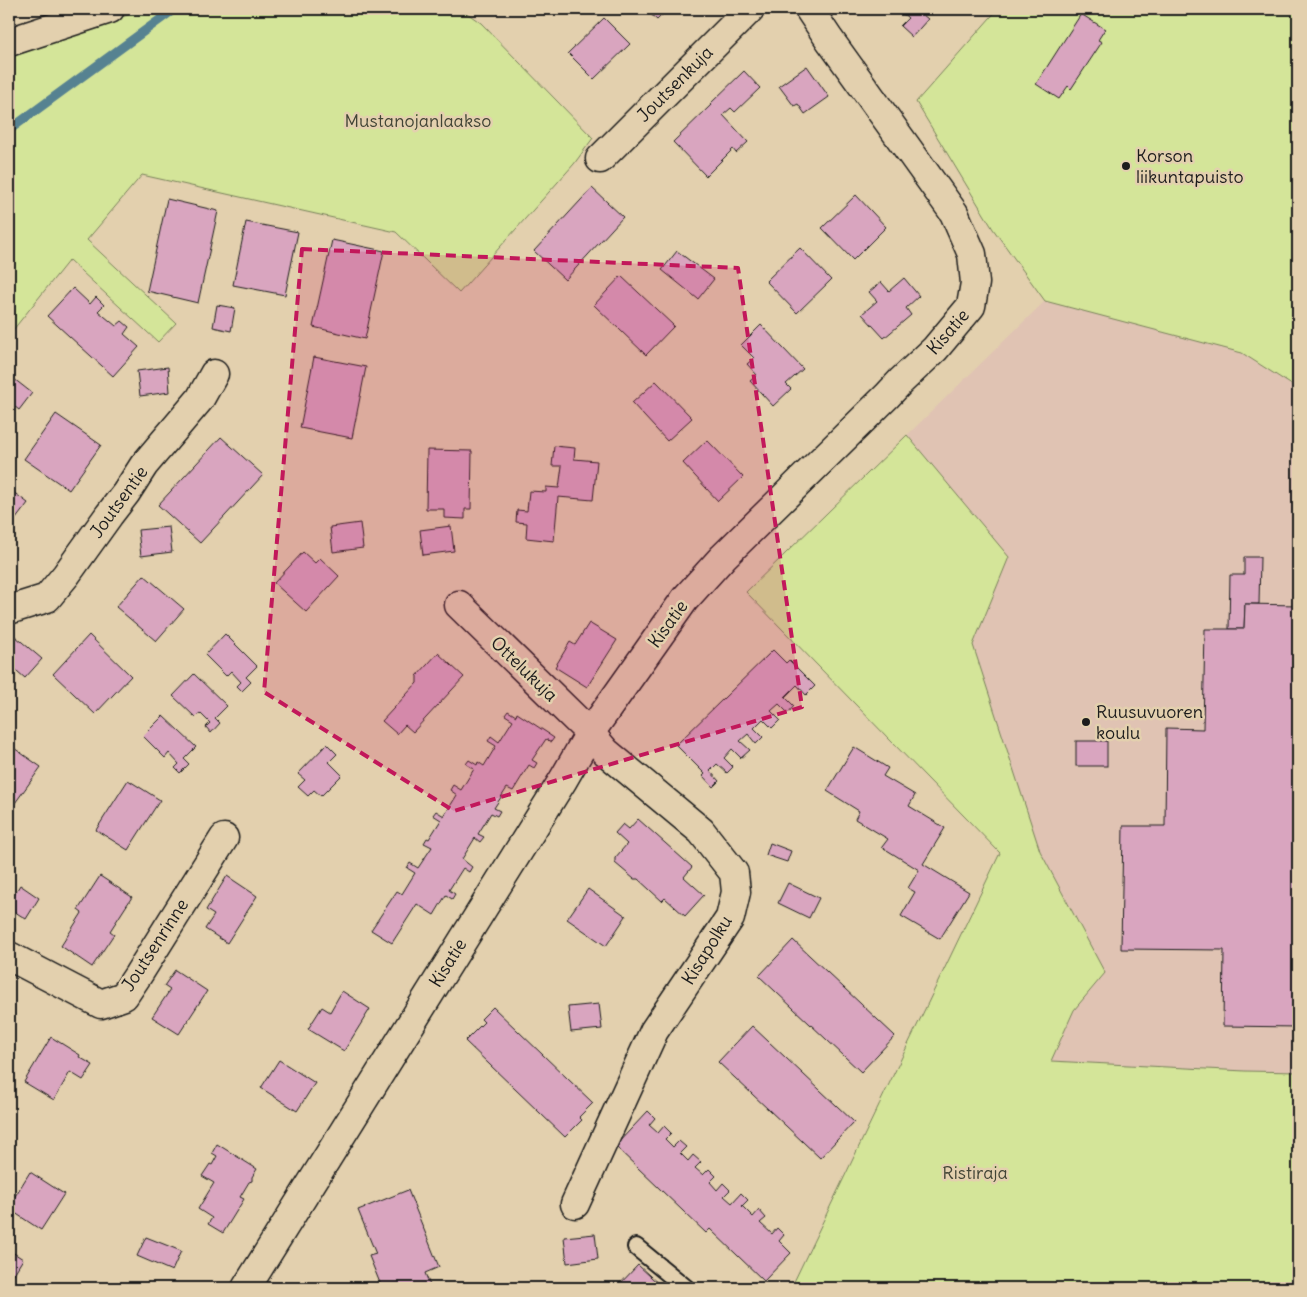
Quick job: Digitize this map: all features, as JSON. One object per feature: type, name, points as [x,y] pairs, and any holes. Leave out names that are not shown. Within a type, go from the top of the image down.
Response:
[{"type":"street","points":[[9,42],[110,9]]},
{"type":"street","name":"Joutsenkuja","points":[[600,159],[750,9]]},
{"type":"street","name":"Kisatie","points":[[246,1288],[339,1141],[590,733],[685,599],[723,556],[887,396],[901,380],[935,349],[971,306],[975,283],[972,254],[954,213],[809,9]]},
{"type":"street","name":"Joutsentie","points":[[9,610],[46,598],[52,592],[126,494],[144,465],[200,398],[214,374]]},
{"type":"street","name":"Ottelukuja","points":[[459,605],[590,733]]},
{"type":"street","name":"Kisapolku","points":[[575,1204],[654,1031],[730,918],[736,892],[734,873],[701,831],[606,752],[590,733]]},
{"type":"street","name":"Joutsenrinne","points":[[9,956],[101,1004],[124,996],[224,838]]},
{"type":"lane","points":[[636,1247],[686,1288]]},
{"type":"highlighted area","points":[[302,249],[738,268],[802,707],[454,811],[264,692]]},
{"type":"shaded area","name":"Ruusuvuoren koulu","points":[[1045,301],[1242,353],[1298,389],[1298,1072],[903,1054],[1000,853],[746,592]]},
{"type":"green space","name":"Mustanojanlaakso","points":[[144,9],[461,9],[481,23],[593,138],[574,164],[459,293],[396,232],[142,175],[87,240],[176,323],[158,342],[69,260],[9,335],[9,58]]},
{"type":"green space","name":"Korson liikuntapuisto","points":[[998,9],[1298,9],[1298,389],[1242,353],[1045,301],[993,229],[916,102]]},
{"type":"green space","name":"Ristiraja","points":[[907,435],[1009,557],[973,645],[1040,851],[1105,973],[1074,1010],[1051,1061],[1298,1072],[1298,1288],[791,1288],[1000,853],[746,592]]},
{"type":"building","points":[[645,9],[668,9],[657,20]]},
{"type":"building","points":[[898,9],[929,9],[923,15],[928,19],[912,37],[900,26],[908,18]]},
{"type":"building","points":[[1081,14],[1105,29],[1098,40],[1102,42],[1071,89],[1068,86],[1059,99],[1036,84]]},
{"type":"building","points":[[604,18],[630,44],[594,79],[568,53]]},
{"type":"building","points":[[807,66],[829,97],[805,114],[798,104],[794,106],[779,86]]},
{"type":"building","points":[[744,71],[760,88],[735,112],[731,108],[723,115],[748,142],[736,153],[733,149],[706,176],[673,142]]},
{"type":"building","points":[[592,188],[623,217],[565,280],[534,251]]},
{"type":"building","points":[[856,195],[886,227],[853,260],[822,228]]},
{"type":"building","points":[[167,199],[218,211],[198,303],[147,291]]},
{"type":"building","points":[[246,222],[298,232],[285,295],[233,285]]},
{"type":"building","points":[[332,240],[384,251],[365,339],[313,327]]},
{"type":"building","points":[[800,248],[831,280],[797,313],[766,281]]},
{"type":"building","points":[[677,251],[714,279],[698,299],[662,270]]},
{"type":"building","points":[[621,276],[674,326],[646,355],[594,305]]},
{"type":"building","points":[[904,278],[919,296],[906,308],[911,315],[884,338],[862,314],[877,301],[869,292],[881,282],[889,291]]},
{"type":"building","points":[[73,288],[90,304],[96,297],[104,305],[98,311],[116,326],[122,321],[129,327],[124,334],[139,347],[113,376],[47,316]]},
{"type":"building","points":[[217,305],[235,308],[231,331],[213,327]]},
{"type":"building","points":[[761,325],[803,369],[786,384],[791,389],[773,406],[750,381],[757,375],[747,364],[754,358],[741,345]]},
{"type":"building","points":[[314,357],[366,367],[352,438],[300,428]]},
{"type":"building","points":[[168,367],[170,392],[140,396],[137,371]]},
{"type":"building","points":[[9,375],[32,393],[19,410],[9,402]]},
{"type":"building","points":[[656,381],[692,418],[667,441],[632,403]]},
{"type":"building","points":[[56,414],[101,445],[69,490],[24,459]]},
{"type":"building","points":[[221,437],[263,475],[200,543],[158,505]]},
{"type":"building","points":[[707,440],[743,477],[718,501],[683,463]]},
{"type":"building","points":[[554,446],[575,448],[574,459],[597,461],[593,500],[558,497],[554,541],[526,538],[527,523],[516,522],[517,510],[527,511],[529,491],[546,492],[546,487],[559,488],[562,466],[552,466]]},
{"type":"building","points":[[427,450],[472,451],[471,509],[465,509],[465,519],[444,518],[444,509],[426,509]]},
{"type":"building","points":[[9,489],[28,503],[9,528]]},
{"type":"building","points":[[360,523],[363,548],[333,552],[330,527]]},
{"type":"building","points":[[451,526],[454,551],[423,555],[420,530]]},
{"type":"building","points":[[169,527],[172,552],[141,556],[138,530]]},
{"type":"building","points":[[303,552],[315,563],[320,558],[339,576],[306,612],[274,583]]},
{"type":"building","points":[[1244,557],[1260,557],[1259,604],[1245,604],[1244,629],[1229,629],[1230,575],[1244,575]]},
{"type":"building","points":[[144,575],[184,609],[156,641],[116,607]]},
{"type":"building","points":[[1245,604],[1298,605],[1298,1027],[1223,1026],[1224,950],[1121,949],[1123,826],[1165,826],[1166,728],[1203,729],[1205,629],[1244,629]]},
{"type":"building","points":[[589,623],[617,640],[587,687],[555,667],[570,642],[575,645]]},
{"type":"building","points":[[9,631],[42,659],[25,678],[9,664]]},
{"type":"building","points":[[225,634],[257,666],[246,677],[251,682],[242,691],[237,686],[241,682],[231,671],[226,676],[205,655]]},
{"type":"building","points":[[89,635],[131,676],[95,714],[53,674]]},
{"type":"building","points":[[773,650],[786,663],[789,660],[815,686],[806,695],[797,685],[785,697],[794,706],[788,713],[779,704],[771,711],[780,720],[772,728],[763,719],[754,728],[763,737],[756,744],[748,734],[740,741],[750,750],[741,758],[732,749],[724,758],[733,767],[727,773],[717,764],[710,771],[719,781],[713,787],[703,776],[705,774],[676,745]]},
{"type":"building","points":[[438,653],[464,677],[413,732],[405,725],[397,734],[382,721],[417,683],[417,676]]},
{"type":"building","points":[[194,674],[227,706],[215,718],[220,723],[211,733],[206,727],[210,723],[200,713],[195,717],[173,696]]},
{"type":"building","points":[[508,711],[516,716],[517,713],[554,738],[551,742],[546,739],[532,760],[537,763],[534,768],[529,765],[513,791],[507,788],[494,808],[500,811],[497,816],[491,813],[478,834],[484,837],[480,842],[475,838],[462,859],[472,867],[469,872],[463,868],[449,890],[455,894],[452,899],[446,895],[434,915],[417,904],[392,943],[371,930],[397,891],[402,894],[415,873],[407,868],[410,863],[418,868],[432,847],[424,843],[427,838],[429,839],[441,820],[433,815],[436,811],[444,816],[457,795],[450,790],[453,785],[461,790],[474,769],[466,764],[469,760],[477,765],[478,762],[484,766],[496,746],[488,741],[491,736],[499,742],[513,720],[505,715]]},
{"type":"building","points":[[163,716],[196,747],[184,759],[189,764],[180,773],[175,768],[179,764],[169,753],[165,758],[143,736]]},
{"type":"building","points":[[1076,741],[1107,741],[1107,766],[1076,766]]},
{"type":"building","points":[[327,744],[337,754],[329,762],[342,775],[321,796],[314,790],[308,796],[298,787],[305,780],[298,774]]},
{"type":"building","points":[[11,746],[41,767],[10,810],[9,750]]},
{"type":"building","points":[[854,747],[888,768],[883,776],[915,795],[909,806],[945,828],[923,864],[969,892],[940,939],[901,916],[915,892],[908,888],[919,870],[882,847],[888,839],[855,819],[859,811],[827,791]]},
{"type":"building","points":[[128,780],[160,800],[128,850],[96,830]]},
{"type":"building","points":[[638,819],[692,867],[684,877],[704,895],[685,916],[665,898],[662,901],[638,879],[634,879],[615,863],[615,858],[627,844],[615,833],[623,824],[629,829]]},
{"type":"building","points":[[770,843],[791,851],[787,862],[766,855]]},
{"type":"building","points":[[100,876],[132,897],[110,931],[114,934],[92,967],[61,946],[82,913],[78,910]]},
{"type":"building","points":[[227,876],[257,896],[227,943],[205,929],[214,915],[206,910]]},
{"type":"building","points":[[788,883],[819,898],[809,918],[778,903]]},
{"type":"building","points":[[20,885],[39,898],[26,919],[9,908],[9,903]]},
{"type":"building","points":[[588,889],[626,916],[606,946],[567,919]]},
{"type":"building","points":[[793,940],[895,1036],[861,1072],[759,976]]},
{"type":"building","points":[[175,970],[207,991],[179,1034],[152,1017],[170,990],[164,986]]},
{"type":"building","points":[[342,991],[370,1009],[344,1051],[308,1029],[322,1007],[330,1012]]},
{"type":"building","points":[[599,1004],[602,1029],[571,1032],[568,1007]]},
{"type":"building","points":[[493,1007],[593,1103],[579,1117],[582,1120],[565,1137],[465,1041],[484,1022],[481,1019]]},
{"type":"building","points":[[752,1026],[854,1122],[820,1158],[718,1062]]},
{"type":"building","points":[[51,1037],[93,1065],[83,1080],[70,1072],[54,1100],[24,1082]]},
{"type":"building","points":[[279,1060],[315,1083],[297,1111],[261,1088]]},
{"type":"building","points":[[648,1111],[655,1118],[649,1125],[658,1133],[664,1126],[671,1133],[665,1139],[673,1147],[679,1141],[686,1147],[680,1153],[688,1161],[693,1155],[701,1162],[695,1168],[703,1175],[709,1169],[716,1176],[710,1182],[717,1190],[723,1183],[730,1190],[724,1196],[732,1203],[741,1193],[748,1200],[742,1206],[753,1217],[759,1210],[766,1218],[760,1223],[772,1234],[777,1228],[784,1235],[779,1241],[791,1253],[764,1281],[710,1229],[706,1233],[615,1146]]},
{"type":"building","points":[[217,1144],[257,1169],[252,1177],[252,1181],[249,1182],[240,1197],[244,1199],[223,1233],[208,1224],[212,1218],[198,1209],[214,1183],[202,1176],[217,1156],[212,1153]]},
{"type":"building","points":[[30,1172],[64,1194],[41,1230],[9,1209]]},
{"type":"building","points":[[408,1190],[439,1267],[425,1273],[431,1288],[382,1288],[369,1256],[376,1254],[358,1210]]},
{"type":"building","points":[[595,1234],[598,1259],[567,1263],[564,1237]]},
{"type":"building","points":[[146,1237],[181,1251],[172,1271],[137,1256]]},
{"type":"building","points":[[9,1250],[23,1259],[9,1282]]},
{"type":"building","points":[[638,1265],[663,1288],[616,1288]]},
{"type":"waterway","points":[[9,130],[173,10]]},
{"type":"place","name":"Korson liikuntapuisto","points":[[1126,166]]},
{"type":"place","name":"Ruusuvuoren koulu","points":[[1086,722]]}]
